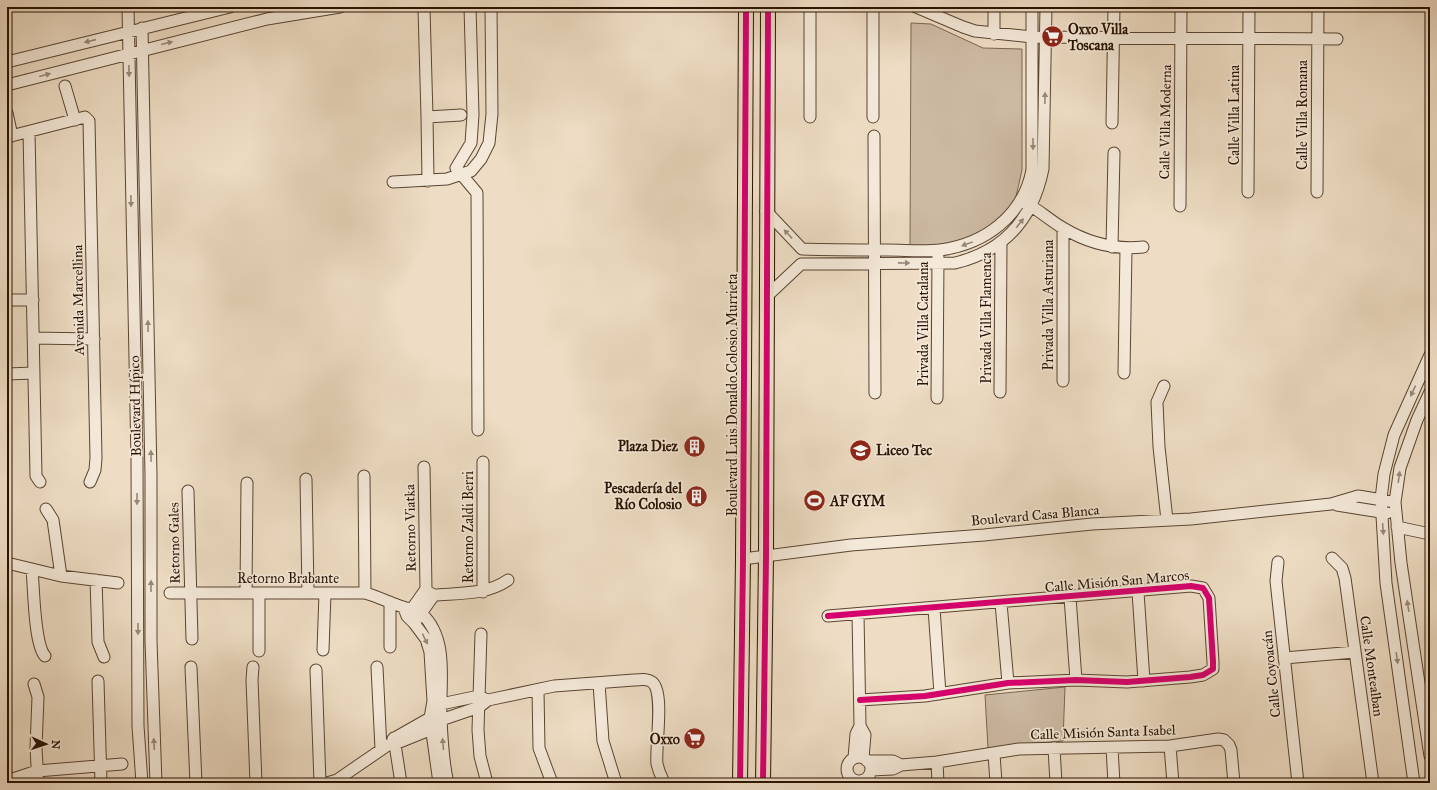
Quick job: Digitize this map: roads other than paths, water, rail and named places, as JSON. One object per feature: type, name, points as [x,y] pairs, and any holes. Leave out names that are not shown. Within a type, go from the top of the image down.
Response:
[{"type":"main road","points":[[763,783],[766,556],[766,211],[768,7]]},
{"type":"main road","name":"Boulevard Luis Donaldo Colosio Murrieta","points":[[740,783],[746,106],[744,10]]},
{"type":"main road","points":[[746,106],[767,106]]},
{"type":"street","name":"Boulevard Hípico","points":[[128,7],[138,602],[138,726],[142,783]]},
{"type":"street","points":[[7,62],[230,7]]},
{"type":"street","points":[[7,85],[142,49],[267,19],[340,7]]},
{"type":"street","points":[[470,7],[474,114],[471,143],[456,168],[478,193],[478,430]]},
{"type":"street","points":[[393,182],[447,180],[471,171],[481,159],[489,143],[492,114],[491,7]]},
{"type":"street","points":[[810,7],[810,117]]},
{"type":"street","points":[[873,7],[873,117]]},
{"type":"street","points":[[916,7],[930,10],[963,27],[994,34],[1032,37],[1338,39]]},
{"type":"street","points":[[994,7],[994,34]]},
{"type":"street","points":[[766,297],[801,264],[955,263],[972,259],[1001,244],[1024,218],[1027,190],[1032,170],[1032,7]]},
{"type":"street","points":[[766,211],[802,249],[938,250],[965,245],[987,235],[1026,203],[1037,191],[1043,169],[1046,7]]},
{"type":"street","points":[[1112,123],[1114,7]]},
{"type":"street","name":"Calle Villa Moderna","points":[[1180,206],[1181,7]]},
{"type":"street","name":"Calle Villa Latina","points":[[1248,192],[1249,7]]},
{"type":"street","name":"Calle Villa Romana","points":[[1317,192],[1318,7]]},
{"type":"street","points":[[424,8],[428,181]]},
{"type":"street","name":"Boulevard Hípico","points":[[142,28],[151,475],[153,723],[156,783]]},
{"type":"street","name":"Avenida Marcellina","points":[[65,86],[80,119],[89,121],[96,465],[90,482]]},
{"type":"street","points":[[7,114],[10,137],[80,119]]},
{"type":"street","points":[[427,117],[461,115]]},
{"type":"street","points":[[29,132],[36,476],[40,482]]},
{"type":"street","points":[[874,136],[875,393]]},
{"type":"street","points":[[1112,247],[1114,153]]},
{"type":"street","points":[[1026,203],[1063,228],[1085,239],[1112,247],[1143,247]]},
{"type":"street","name":"Privada Villa Asturiana","points":[[1063,228],[1063,381]]},
{"type":"street","name":"Privada Villa Flamenca","points":[[1000,392],[1001,244]]},
{"type":"street","points":[[1124,373],[1126,248]]},
{"type":"street","points":[[801,264],[802,249]]},
{"type":"street","points":[[834,250],[834,263]]},
{"type":"street","name":"Privada Villa Catalana","points":[[937,398],[938,250]]},
{"type":"street","points":[[7,300],[33,300]]},
{"type":"street","points":[[34,338],[94,339]]},
{"type":"street","points":[[1414,783],[1386,583],[1381,499],[1384,474],[1394,435],[1430,355]]},
{"type":"street","points":[[7,374],[34,373]]},
{"type":"street","points":[[1164,386],[1157,402],[1159,447],[1167,520]]},
{"type":"street","points":[[1430,392],[1417,420],[1400,468],[1396,502],[1397,528],[1430,756]]},
{"type":"street","name":"Retorno Zaldi Berri","points":[[483,462],[483,592]]},
{"type":"street","name":"Retorno Viatka","points":[[424,467],[430,592]]},
{"type":"street","points":[[364,476],[365,593]]},
{"type":"street","points":[[306,478],[308,593]]},
{"type":"street","points":[[246,593],[247,483]]},
{"type":"street","name":"Retorno Gales","points":[[188,491],[192,638]]},
{"type":"street","name":"Boulevard Casa Blanca","points":[[743,559],[851,545],[984,535],[1092,524],[1167,520],[1331,504],[1358,496],[1396,502]]},
{"type":"street","name":"Boulevard Casa Blanca","points":[[1331,504],[1396,514]]},
{"type":"street","points":[[46,509],[53,520],[61,576]]},
{"type":"street","points":[[1397,528],[1430,534]]},
{"type":"street","name":"Calle Montealban","points":[[1332,558],[1342,568],[1345,578],[1373,783]]},
{"type":"street","name":"Calle Coyoacán","points":[[1278,562],[1276,581],[1298,783]]},
{"type":"street","points":[[7,563],[61,576],[118,583]]},
{"type":"street","points":[[32,570],[38,640],[41,652],[45,656]]},
{"type":"street","points":[[96,580],[98,642],[104,657]]},
{"type":"street","points":[[412,614],[430,592],[483,592],[501,585],[508,580]]},
{"type":"street","name":"Calle Misión San Marcos","points":[[828,616],[1138,592],[1191,586],[1203,588],[1208,598],[1213,669],[1203,675],[1144,681],[1076,680],[1008,683],[940,694],[860,700]]},
{"type":"street","points":[[1138,592],[1144,681]]},
{"type":"street","name":"Retorno Brabante","points":[[170,593],[365,593],[390,602],[412,614]]},
{"type":"street","points":[[259,651],[260,593]]},
{"type":"street","points":[[324,593],[324,650]]},
{"type":"street","points":[[1070,597],[1076,680]]},
{"type":"street","points":[[138,602],[151,602]]},
{"type":"street","points":[[390,602],[390,647]]},
{"type":"street","points":[[1001,603],[1008,683]]},
{"type":"street","points":[[934,608],[940,694]]},
{"type":"street","points":[[412,614],[433,628],[439,646],[441,668],[441,704],[434,722],[448,783]]},
{"type":"street","points":[[412,614],[426,639],[430,652],[439,783]]},
{"type":"street","points":[[858,614],[860,726],[856,734],[864,762],[866,778],[851,781],[848,767],[864,762]]},
{"type":"street","points":[[481,634],[482,701],[479,744],[487,783]]},
{"type":"street","points":[[1284,658],[1355,652]]},
{"type":"street","points":[[191,667],[196,783]]},
{"type":"street","points":[[253,667],[252,680],[256,783]]},
{"type":"street","points":[[377,667],[390,744],[402,783]]},
{"type":"street","points":[[316,670],[320,783]]},
{"type":"street","points":[[441,704],[482,701],[568,684],[646,680],[652,682],[656,687],[658,705],[657,764],[662,778]]},
{"type":"street","points":[[98,681],[100,765],[102,783]]},
{"type":"street","points":[[599,683],[602,741],[616,783]]},
{"type":"street","points":[[34,684],[38,697],[38,783]]},
{"type":"street","points":[[538,690],[539,748],[552,783]]},
{"type":"street","points":[[334,782],[390,744],[434,722],[482,701]]},
{"type":"street","name":"Calle Misión Santa Isabel","points":[[864,762],[893,761],[901,765],[937,762],[1019,749],[1170,746],[1224,740],[1229,745],[1231,750],[1234,783]]},
{"type":"street","points":[[1170,746],[1173,783]]},
{"type":"street","points":[[1054,748],[1056,783]]},
{"type":"street","points":[[1112,748],[1114,783]]},
{"type":"street","points":[[994,754],[996,783]]},
{"type":"street","points":[[937,762],[938,783]]},
{"type":"street","points":[[7,781],[37,771],[122,764]]},
{"type":"place","name":"Oxxo Villa Toscana","points":[[1053,37]]},
{"type":"place","name":"Plaza Diez","points":[[694,446]]},
{"type":"place","name":"Liceo Tec","points":[[861,450]]},
{"type":"place","name":"Pescadería del Río Colosio","points":[[697,496]]},
{"type":"place","name":"AF GYM","points":[[815,501]]},
{"type":"place","name":"Oxxo","points":[[695,739]]}]
